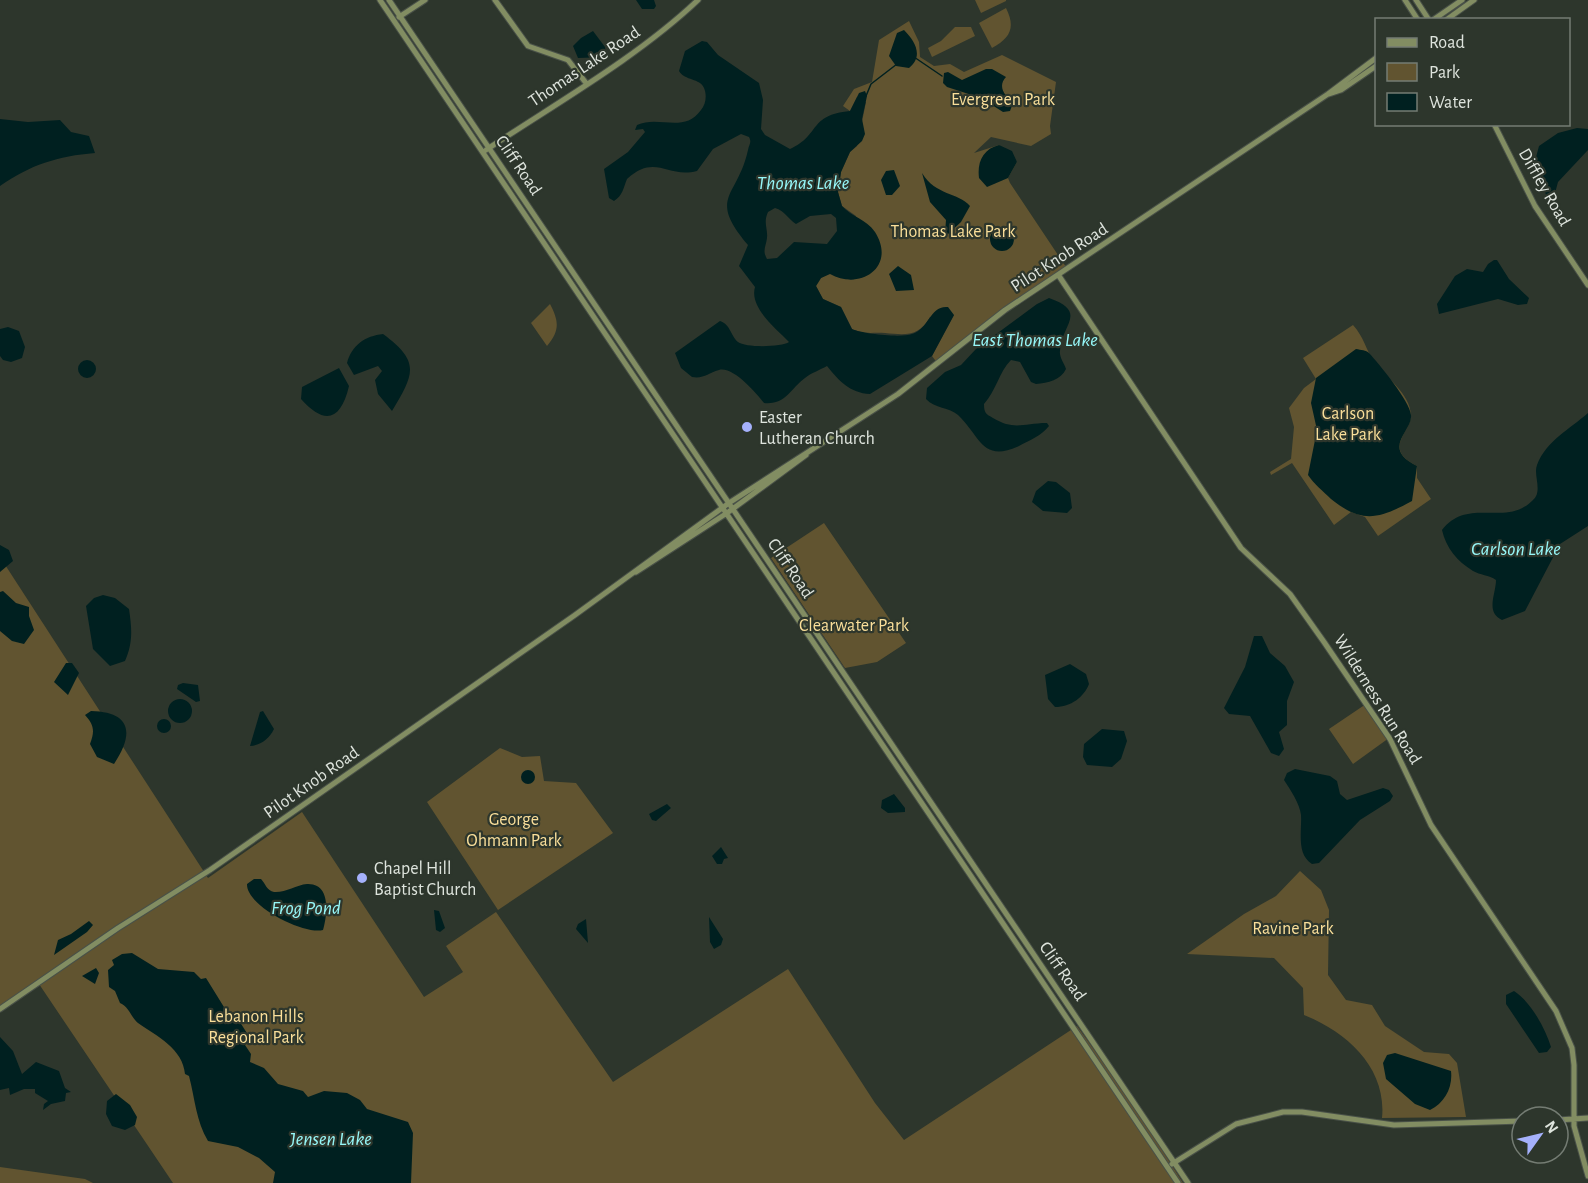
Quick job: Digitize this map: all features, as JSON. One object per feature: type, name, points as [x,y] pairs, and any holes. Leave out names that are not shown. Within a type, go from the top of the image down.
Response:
[{"type":"main road","name":"Cliff Road","points":[[380,0],[486,150],[1188,1183]]},
{"type":"main road","name":"Cliff Road","points":[[389,0],[486,150]]},
{"type":"main road","points":[[394,20],[425,0]]},
{"type":"main road","points":[[495,0],[528,46],[568,60],[586,84]]},
{"type":"main road","name":"Thomas Lake Road","points":[[486,150],[680,18],[698,0]]},
{"type":"main road","points":[[1405,0],[1417,18]]},
{"type":"main road","points":[[1416,0],[1430,18]]},
{"type":"main road","points":[[1434,18],[1462,0]]},
{"type":"main road","points":[[1449,18],[1474,0]]},
{"type":"main road","name":"Pilot Knob Road","points":[[0,1009],[118,928],[234,854],[641,566],[898,393],[1005,310],[1328,94],[1375,59]]},
{"type":"main road","name":"Pilot Knob Road","points":[[1328,94],[1341,90],[1375,67]]},
{"type":"main road","name":"Diffley Road","points":[[1491,126],[1497,133]]},
{"type":"main road","name":"Diffley Road","points":[[1495,126],[1535,206],[1588,285]]},
{"type":"main road","name":"Wilderness Run Road","points":[[1059,276],[1241,548],[1290,594],[1330,651],[1399,755],[1431,825],[1556,1011],[1567,1034],[1574,1065],[1573,1119],[1580,1154],[1588,1176]]},
{"type":"main road","name":"Cliff Road","points":[[728,508],[1178,1183]]},
{"type":"main road","points":[[1167,1167],[1236,1124],[1283,1112],[1394,1125],[1510,1121]]},
{"type":"main road","points":[[1570,1119],[1588,1118]]},
{"type":"green space","points":[[975,0],[1006,0],[1006,1],[981,13]]},
{"type":"green space","points":[[1006,8],[1011,27],[1007,36],[992,48],[979,23]]},
{"type":"green space","name":"Thomas Lake Park","points":[[909,21],[919,42],[920,57],[934,66],[950,64],[964,72],[1002,55],[1056,82],[1051,134],[1031,146],[991,137],[974,153],[999,145],[1017,162],[1008,178],[1010,183],[1068,270],[1031,292],[938,364],[932,356],[954,315],[930,317],[926,324],[911,333],[861,332],[852,329],[841,307],[823,299],[816,286],[821,278],[830,273],[851,280],[860,277],[856,216],[842,206],[838,192],[841,172],[850,152],[857,146],[866,102],[857,97],[850,111],[843,106],[854,89],[872,82],[879,40]]},
{"type":"green space","points":[[955,27],[971,27],[975,36],[932,57],[928,48],[941,41]]},
{"type":"green space","points":[[550,304],[557,326],[547,346],[531,323]]},
{"type":"green space","name":"Carlson Lake Park","points":[[1353,325],[1374,362],[1397,386],[1410,407],[1410,421],[1401,440],[1401,453],[1417,466],[1417,478],[1431,499],[1378,536],[1365,517],[1351,512],[1334,525],[1292,463],[1271,475],[1270,472],[1291,459],[1294,427],[1289,408],[1304,388],[1316,379],[1303,358]]},
{"type":"green space","name":"Clearwater Park","points":[[824,523],[906,643],[877,662],[845,668],[771,558]]},
{"type":"green space","name":"Lebanon Hills Regional Park","points":[[0,557],[208,878],[302,812],[424,997],[463,972],[446,946],[496,912],[613,1082],[788,969],[875,1103],[904,1140],[1077,1026],[1131,1101],[1183,1183],[173,1183],[39,984],[0,1006]]},
{"type":"green space","points":[[1366,704],[1389,738],[1353,764],[1329,729]]},
{"type":"green space","name":"George Ohmann Park","points":[[500,748],[522,757],[540,756],[544,781],[576,783],[613,833],[498,910],[427,802]]},
{"type":"green space","name":"Ravine Park","points":[[1300,871],[1321,890],[1329,910],[1328,975],[1346,1000],[1372,1005],[1385,1026],[1424,1052],[1449,1054],[1457,1063],[1466,1117],[1382,1118],[1382,1100],[1371,1068],[1349,1042],[1320,1022],[1304,1015],[1303,988],[1274,958],[1187,954],[1244,914],[1276,896]]},
{"type":"green space","points":[[0,1167],[85,1179],[93,1183],[0,1183]]},
{"type":"water","points":[[636,0],[654,0],[656,6],[654,9],[642,9]]},
{"type":"water","points":[[904,30],[912,39],[917,54],[914,63],[909,68],[896,66],[889,56],[897,33]]},
{"type":"water","points":[[593,31],[605,47],[606,57],[578,58],[573,46]]},
{"type":"water","name":"Thomas Lake","points":[[702,41],[707,42],[718,55],[759,83],[763,100],[761,129],[765,135],[790,149],[807,138],[827,117],[850,111],[859,93],[865,91],[867,96],[862,119],[865,134],[862,141],[850,152],[841,172],[838,192],[842,206],[875,232],[881,245],[881,256],[872,272],[863,277],[853,280],[841,279],[830,274],[821,278],[816,286],[823,299],[841,307],[852,329],[873,334],[900,336],[912,334],[918,331],[937,310],[948,307],[954,315],[932,356],[870,394],[846,385],[827,366],[807,376],[783,399],[771,403],[764,403],[744,381],[731,372],[719,370],[692,377],[681,368],[675,353],[720,321],[742,344],[764,346],[789,342],[760,310],[754,295],[755,287],[739,266],[748,245],[729,216],[727,206],[728,198],[743,166],[750,144],[749,137],[741,134],[713,149],[697,171],[687,173],[654,167],[646,168],[627,179],[617,199],[614,201],[609,198],[604,169],[628,152],[645,132],[643,129],[635,130],[637,125],[645,122],[679,123],[687,121],[703,108],[706,96],[702,85],[679,71],[685,51]],"holes":[[[775,208],[796,224],[810,216],[831,214],[836,218],[837,231],[827,244],[794,242],[777,258],[767,259],[765,251],[767,216],[768,212]]]},
{"type":"water","points":[[986,69],[992,69],[1006,77],[1002,88],[1013,103],[1010,111],[1003,112],[981,98],[947,87],[943,83],[944,73],[948,72],[962,80]]},
{"type":"water","points":[[0,119],[28,122],[60,120],[71,132],[89,136],[95,153],[69,156],[33,167],[0,186]]},
{"type":"water","points":[[1577,128],[1588,129],[1588,150],[1558,182],[1554,197],[1548,201],[1535,161],[1539,146],[1558,133]]},
{"type":"water","points":[[999,145],[1012,151],[1017,162],[1008,178],[987,187],[979,178],[980,162],[985,153]]},
{"type":"water","points":[[894,170],[900,186],[892,195],[886,195],[881,180],[886,171]]},
{"type":"water","points":[[922,173],[934,186],[970,206],[961,222],[948,234],[945,233],[946,220],[930,202]]},
{"type":"water","points":[[1002,227],[1010,231],[1014,239],[1010,247],[1002,251],[994,247],[990,239],[994,231]]},
{"type":"water","points":[[1494,260],[1497,260],[1509,279],[1529,298],[1527,304],[1518,305],[1498,299],[1439,314],[1437,304],[1455,276],[1467,269],[1483,272]]},
{"type":"water","points":[[898,266],[911,275],[914,290],[896,291],[889,274]]},
{"type":"water","name":"East Thomas Lake","points":[[1049,298],[1061,303],[1070,314],[1060,351],[1066,369],[1064,373],[1054,380],[1036,384],[1031,382],[1020,362],[1011,360],[984,404],[984,409],[987,414],[1007,424],[1047,423],[1049,426],[1039,435],[1019,446],[1007,450],[990,449],[983,445],[958,415],[926,399],[927,388],[945,372],[961,365],[976,349],[1037,304]]},
{"type":"water","points":[[8,327],[19,331],[25,347],[22,358],[11,362],[3,360],[0,356],[0,329]]},
{"type":"water","points":[[383,334],[404,353],[410,369],[409,378],[392,411],[378,394],[375,380],[382,371],[378,366],[354,375],[347,363],[352,351],[360,342]]},
{"type":"water","name":"Carlson Lake Park","points":[[1356,349],[1369,353],[1393,383],[1411,415],[1399,446],[1406,459],[1417,466],[1412,501],[1380,515],[1362,515],[1342,507],[1308,475],[1317,430],[1311,403],[1316,378]]},
{"type":"water","points":[[87,360],[93,363],[96,369],[93,375],[87,378],[81,375],[78,369],[81,363]]},
{"type":"water","points":[[339,368],[349,386],[346,397],[337,412],[325,416],[310,408],[301,399],[302,387]]},
{"type":"water","name":"Carlson Lake","points":[[1588,413],[1588,526],[1560,544],[1525,611],[1502,620],[1497,617],[1493,608],[1496,580],[1473,571],[1462,563],[1449,548],[1442,530],[1452,520],[1463,515],[1511,512],[1533,500],[1538,488],[1537,465],[1546,449]]},
{"type":"water","points":[[1048,481],[1056,482],[1070,493],[1072,508],[1067,513],[1043,511],[1032,502],[1036,491]]},
{"type":"water","points":[[0,545],[9,550],[13,561],[0,572]]},
{"type":"water","points":[[3,591],[16,603],[29,607],[29,616],[34,630],[24,644],[12,641],[0,631],[0,592]]},
{"type":"water","points":[[103,595],[115,598],[129,609],[131,623],[131,642],[125,661],[110,666],[93,649],[86,606],[94,598]]},
{"type":"water","points":[[1254,636],[1262,636],[1270,653],[1285,666],[1294,682],[1287,701],[1287,725],[1279,732],[1284,749],[1279,756],[1271,753],[1250,716],[1229,714],[1224,708],[1245,667]]},
{"type":"water","points":[[66,663],[72,663],[79,673],[68,695],[54,682]]},
{"type":"water","points":[[1070,664],[1086,674],[1089,684],[1076,700],[1055,707],[1048,699],[1045,675]]},
{"type":"water","points":[[183,683],[198,685],[200,701],[196,702],[177,689],[178,685]]},
{"type":"water","points":[[180,699],[185,700],[191,706],[191,716],[185,722],[180,723],[175,722],[169,716],[168,711],[169,706],[175,700]]},
{"type":"water","points":[[91,711],[105,712],[122,720],[126,734],[125,743],[114,764],[97,757],[90,744],[93,728],[85,715]]},
{"type":"water","points":[[263,711],[274,729],[264,741],[250,746],[260,712]]},
{"type":"water","points":[[164,719],[169,721],[171,726],[169,731],[164,733],[159,731],[157,726],[159,721]]},
{"type":"water","points":[[1102,729],[1124,731],[1127,741],[1121,759],[1112,767],[1087,765],[1083,757],[1084,744]]},
{"type":"water","points":[[1295,769],[1330,776],[1337,781],[1340,794],[1347,800],[1383,788],[1389,790],[1393,796],[1390,801],[1360,820],[1319,863],[1312,864],[1307,860],[1302,848],[1299,806],[1284,780],[1287,773]]},
{"type":"water","points":[[528,770],[533,772],[535,777],[533,782],[528,784],[523,782],[521,777],[523,772]]},
{"type":"water","points":[[894,794],[905,808],[905,812],[888,813],[881,808],[882,800]]},
{"type":"water","points":[[667,804],[671,808],[656,821],[652,820],[649,814]]},
{"type":"water","points":[[721,847],[728,858],[724,859],[722,864],[717,864],[712,856]]},
{"type":"water","name":"Frog Pond","points":[[254,879],[261,879],[268,889],[274,892],[307,884],[321,889],[326,901],[323,930],[303,928],[266,910],[249,892],[247,884]]},
{"type":"water","points":[[434,910],[439,911],[445,928],[440,932],[436,930]]},
{"type":"water","points":[[709,917],[723,939],[721,945],[714,949],[710,942]]},
{"type":"water","points":[[586,919],[588,943],[576,929],[578,924]]},
{"type":"water","points":[[89,921],[93,925],[87,932],[54,955],[58,940]]},
{"type":"water","name":"Jensen Lake","points":[[132,953],[158,969],[194,972],[201,979],[206,978],[232,1020],[238,1019],[250,1038],[245,1045],[251,1054],[250,1062],[264,1068],[278,1084],[303,1091],[308,1097],[324,1091],[347,1093],[360,1100],[367,1109],[408,1122],[413,1133],[411,1183],[273,1183],[275,1172],[259,1158],[238,1147],[208,1141],[198,1118],[189,1076],[185,1074],[179,1057],[161,1038],[138,1023],[120,1003],[115,991],[109,987],[108,970],[114,965],[112,960],[122,954]]},
{"type":"water","points":[[96,968],[99,973],[95,984],[82,976]]},
{"type":"water","points":[[1514,991],[1532,1009],[1541,1024],[1551,1047],[1547,1052],[1539,1053],[1506,1004],[1506,995]]},
{"type":"water","points":[[0,1037],[13,1051],[22,1074],[36,1062],[59,1071],[65,1088],[71,1092],[66,1093],[65,1101],[51,1104],[43,1110],[44,1104],[48,1101],[35,1093],[35,1089],[24,1089],[10,1095],[9,1088],[0,1090]]},
{"type":"water","points":[[1395,1053],[1451,1071],[1451,1083],[1440,1103],[1430,1110],[1415,1104],[1386,1079],[1383,1063],[1387,1055]]},
{"type":"water","points":[[116,1094],[130,1105],[137,1117],[135,1125],[125,1130],[112,1126],[106,1114],[107,1101]]},
{"type":"waterway","points":[[914,57],[942,76]]},
{"type":"waterway","points":[[866,96],[871,84],[897,64]]},
{"type":"place","name":"Easter Lutheran Church","points":[[747,427]]},
{"type":"place","name":"Chapel Hill Baptist Church","points":[[362,878]]},
{"type":"park label","name":"Evergreen Park","points":[[1003,99]]}]
